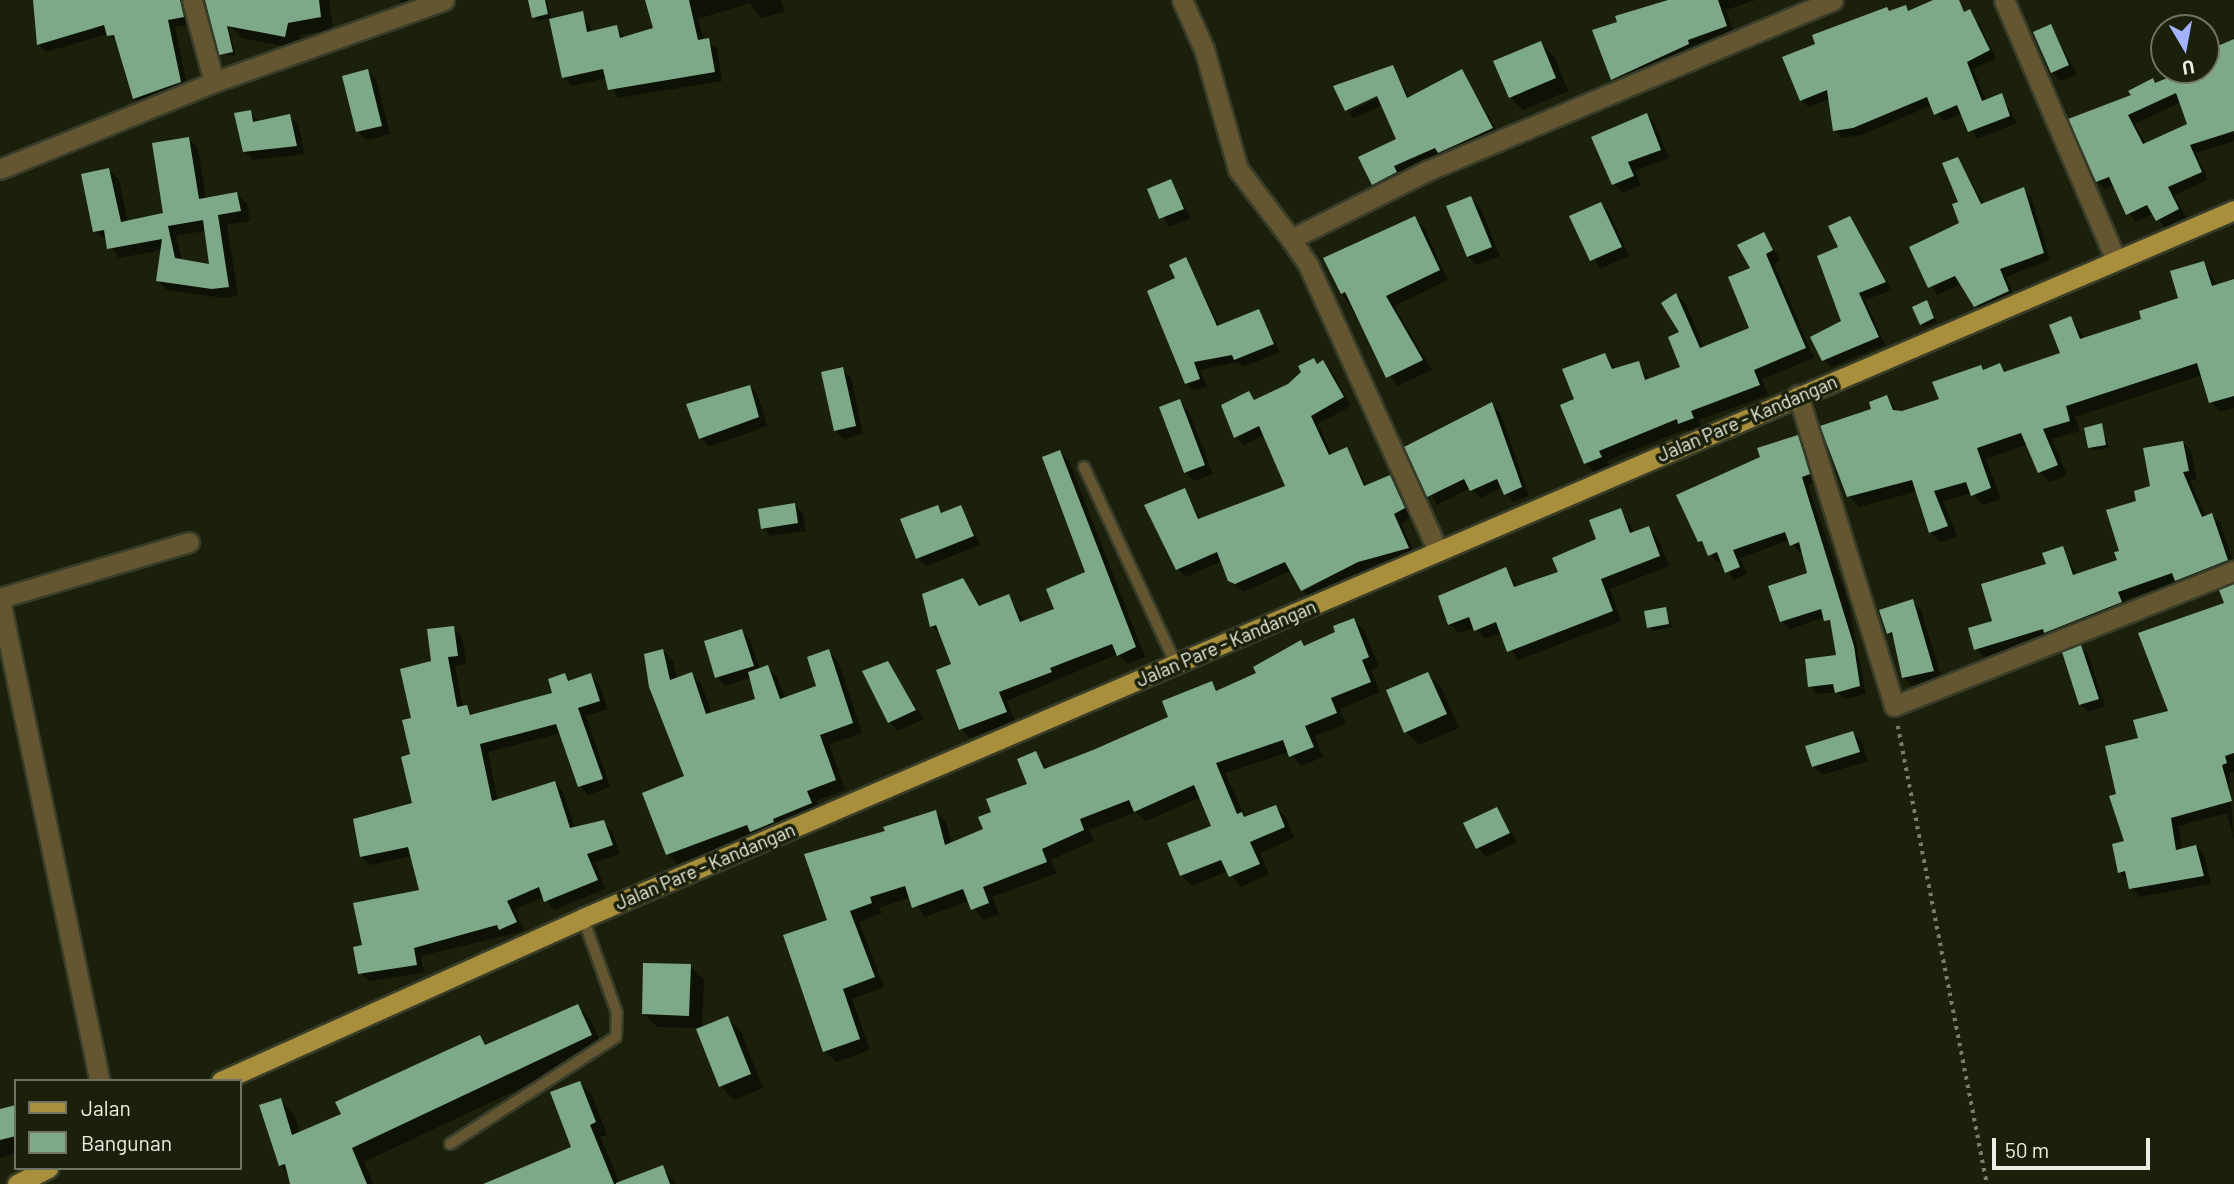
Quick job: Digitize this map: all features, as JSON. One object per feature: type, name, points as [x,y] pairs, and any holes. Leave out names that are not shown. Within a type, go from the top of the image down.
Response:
[{"type":"main road","name":"Jalan Pare - Kandangan","points":[[224,1079],[583,918],[2234,210]]},
{"type":"main road","points":[[17,1184],[44,1170]]},
{"type":"street","points":[[191,0],[214,82]]},
{"type":"street","points":[[0,169],[214,82],[444,0]]},
{"type":"street","points":[[1182,0],[1204,49],[1238,169],[1309,266],[1438,551]]},
{"type":"street","points":[[1291,239],[1429,170],[1833,0]]},
{"type":"street","points":[[2004,0],[2116,260]]},
{"type":"street","points":[[1798,395],[1894,706],[2234,571]]},
{"type":"street","points":[[100,1079],[0,599],[189,542]]},
{"type":"lane","points":[[1084,467],[1176,664]]},
{"type":"lane","points":[[450,1144],[616,1037],[617,1013],[583,918]]},
{"type":"path","points":[[1894,706],[1987,1184]]},
{"type":"building","points":[[33,0],[180,0],[184,17],[168,20],[181,82],[133,99],[114,35],[107,36],[104,25],[37,45]]},
{"type":"building","points":[[205,0],[319,0],[321,17],[288,23],[285,37],[227,26],[233,52],[219,55]]},
{"type":"building","points":[[528,0],[545,0],[548,14],[532,18]]},
{"type":"building","points":[[645,0],[689,0],[698,40],[709,38],[715,72],[608,90],[603,69],[562,78],[549,19],[583,11],[587,32],[617,25],[620,38],[653,28]]},
{"type":"building","points":[[1668,0],[1718,0],[1727,26],[1688,40],[1689,44],[1611,80],[1592,30],[1617,22],[1615,16]]},
{"type":"building","points":[[1933,0],[1959,0],[1964,12],[1970,9],[1990,50],[1967,62],[1982,101],[2002,93],[2010,116],[1968,132],[1957,105],[1934,115],[1927,97],[1853,128],[1833,131],[1827,90],[1800,101],[1782,57],[1815,44],[1812,35],[1887,7],[1889,11],[1906,5],[1908,11]]},
{"type":"building","points":[[2051,24],[2069,65],[2051,73],[2033,32]]},
{"type":"building","points":[[2234,39],[2234,131],[2190,145],[2202,172],[2168,187],[2179,209],[2156,221],[2147,205],[2126,215],[2109,177],[2096,182],[2068,119],[2131,95],[2128,91],[2150,80],[2150,84],[2220,84],[2220,45]],"holes":[[[2176,93],[2187,124],[2143,144],[2128,115]]]},
{"type":"building","points":[[1541,41],[1556,78],[1509,98],[1493,61]]},
{"type":"building","points":[[1393,65],[1407,98],[1462,69],[1493,128],[1438,153],[1435,148],[1394,166],[1397,172],[1372,185],[1358,157],[1396,139],[1377,96],[1345,111],[1333,86]]},
{"type":"building","points":[[368,69],[382,126],[356,132],[342,76]]},
{"type":"building","points":[[251,110],[253,122],[290,114],[297,146],[243,152],[234,113]]},
{"type":"building","points":[[1647,113],[1661,150],[1628,162],[1634,176],[1612,185],[1591,137]]},
{"type":"building","points":[[189,137],[199,199],[237,192],[241,211],[218,215],[229,287],[212,289],[156,281],[162,239],[107,249],[104,230],[93,232],[81,174],[109,168],[121,222],[163,213],[152,143]],"holes":[[[203,220],[209,264],[175,258],[168,226]]]},
{"type":"building","points":[[1958,157],[1981,204],[2024,187],[2044,253],[2000,269],[2009,291],[1974,307],[1955,276],[1928,288],[1909,247],[1959,223],[1952,204],[1958,202],[1942,163]]},
{"type":"building","points":[[1171,179],[1184,209],[1159,219],[1147,189]]},
{"type":"building","points":[[1471,196],[1492,247],[1467,257],[1446,206]]},
{"type":"building","points":[[1601,202],[1622,247],[1590,261],[1569,216]]},
{"type":"building","points":[[1415,216],[1440,270],[1386,296],[1423,360],[1386,378],[1345,292],[1341,294],[1323,258]]},
{"type":"building","points":[[1850,216],[1886,282],[1859,293],[1879,337],[1822,361],[1810,337],[1841,321],[1817,256],[1838,247],[1828,226]]},
{"type":"building","points":[[1764,232],[1773,250],[1766,254],[1806,348],[1754,370],[1760,385],[1691,411],[1694,418],[1678,424],[1677,419],[1599,451],[1602,457],[1584,464],[1560,405],[1574,399],[1562,369],[1605,353],[1612,369],[1639,361],[1645,380],[1680,367],[1668,337],[1679,332],[1661,303],[1676,293],[1700,348],[1749,328],[1728,277],[1750,268],[1737,245]]},
{"type":"building","points":[[1186,257],[1217,326],[1259,309],[1274,344],[1234,360],[1232,355],[1194,362],[1200,379],[1185,384],[1147,291],[1175,278],[1169,265]]},
{"type":"building","points":[[2204,261],[2212,286],[2234,279],[2234,396],[2209,403],[2197,363],[2066,406],[2070,421],[2043,429],[2058,465],[2038,473],[2021,433],[1977,448],[1991,488],[1971,496],[1966,482],[1934,491],[1948,526],[1929,533],[1912,480],[1847,497],[1820,426],[1871,409],[1869,402],[1887,395],[1893,410],[1902,411],[1939,399],[1932,382],[1981,365],[1983,370],[2000,363],[2004,372],[2060,353],[2049,325],[2071,316],[2080,339],[2141,319],[2139,311],[2178,298],[2170,271]]},
{"type":"building","points":[[1927,300],[1934,318],[1920,325],[1912,307]]},
{"type":"building","points":[[1314,358],[1317,364],[1323,360],[1344,397],[1311,416],[1329,455],[1347,447],[1364,486],[1390,475],[1405,508],[1394,514],[1409,548],[1358,562],[1301,591],[1285,562],[1235,584],[1228,581],[1217,552],[1176,570],[1144,505],[1185,488],[1198,519],[1285,486],[1259,426],[1234,438],[1221,405],[1249,391],[1254,400],[1288,384],[1301,372],[1298,366]]},
{"type":"building","points":[[843,367],[856,426],[834,431],[821,372]]},
{"type":"building","points":[[750,385],[759,417],[699,439],[686,404]]},
{"type":"building","points":[[1180,399],[1205,465],[1184,473],[1159,407]]},
{"type":"building","points":[[1492,402],[1522,487],[1504,495],[1497,479],[1470,491],[1464,479],[1427,497],[1404,447]]},
{"type":"building","points":[[2102,423],[2106,445],[2088,448],[2084,428]]},
{"type":"building","points":[[1798,435],[1810,474],[1802,477],[1854,646],[1860,686],[1835,693],[1833,684],[1808,687],[1805,659],[1836,655],[1830,620],[1824,621],[1821,609],[1780,622],[1768,586],[1807,573],[1799,542],[1790,546],[1785,532],[1733,550],[1740,567],[1725,573],[1717,552],[1708,556],[1702,541],[1698,542],[1676,495],[1760,457],[1757,448]]},
{"type":"building","points":[[2183,441],[2189,471],[2183,472],[2202,517],[2212,513],[2228,560],[2175,581],[2172,573],[2118,592],[2122,602],[2044,633],[2043,629],[1974,650],[1968,628],[1992,621],[1981,584],[2046,564],[2042,553],[2063,546],[2073,575],[2117,560],[2114,552],[2119,551],[2106,510],[2136,501],[2134,491],[2150,486],[2143,448]]},
{"type":"building","points":[[1060,450],[1136,647],[1117,656],[1112,644],[1050,668],[1052,672],[999,692],[1007,712],[959,730],[936,670],[951,664],[936,625],[930,627],[922,594],[963,578],[979,606],[1009,594],[1020,622],[1054,609],[1046,589],[1085,572],[1042,457]]},
{"type":"building","points":[[795,503],[798,523],[761,529],[758,509]]},
{"type":"building","points":[[938,505],[941,513],[961,505],[974,536],[916,559],[900,519]]},
{"type":"building","points":[[1621,508],[1630,533],[1649,526],[1660,556],[1601,579],[1613,611],[1507,652],[1496,622],[1474,631],[1469,617],[1448,625],[1438,596],[1506,567],[1514,587],[1558,572],[1552,558],[1596,539],[1589,520]]},
{"type":"building","points":[[2234,584],[2234,753],[2225,756],[2227,763],[2222,765],[2232,801],[2171,818],[2176,850],[2196,845],[2204,876],[2129,889],[2125,871],[2118,873],[2112,844],[2124,841],[2109,796],[2116,794],[2105,746],[2138,738],[2133,720],[2168,711],[2138,633],[2224,603],[2219,590]]},
{"type":"building","points":[[1913,599],[1934,671],[1902,678],[1892,632],[1887,634],[1879,610]]},
{"type":"building","points":[[1666,607],[1669,624],[1647,628],[1644,611]]},
{"type":"building","points":[[1354,618],[1369,657],[1362,660],[1371,682],[1331,698],[1337,713],[1305,726],[1314,747],[1289,757],[1283,740],[1216,763],[1237,814],[1242,812],[1244,817],[1276,805],[1285,827],[1250,842],[1260,864],[1229,877],[1221,860],[1180,876],[1167,843],[1211,826],[1194,785],[1134,812],[1129,800],[1080,819],[1084,830],[1042,849],[1047,862],[983,887],[989,903],[971,910],[963,889],[912,908],[905,886],[870,897],[872,903],[850,911],[875,977],[843,989],[860,1039],[823,1052],[783,935],[827,920],[804,854],[885,831],[883,827],[936,810],[945,845],[983,829],[978,817],[991,812],[986,799],[1027,784],[1017,759],[1036,751],[1044,769],[1093,750],[1168,717],[1162,701],[1212,681],[1216,691],[1256,673],[1253,667],[1301,640],[1304,646],[1335,632],[1333,626]]},
{"type":"building","points":[[454,626],[458,656],[448,657],[457,707],[467,705],[470,715],[552,693],[548,679],[565,673],[568,681],[591,673],[600,701],[578,708],[603,779],[578,787],[556,724],[480,744],[492,801],[555,781],[570,828],[604,820],[613,845],[587,854],[598,880],[544,902],[539,887],[507,901],[517,922],[499,930],[497,925],[414,948],[417,965],[358,974],[353,947],[362,945],[353,903],[419,890],[408,847],[360,857],[353,819],[412,803],[401,757],[410,754],[402,720],[411,718],[400,669],[431,661],[427,629]]},
{"type":"building","points":[[742,629],[754,666],[715,678],[704,641]]},
{"type":"building","points":[[2081,645],[2099,699],[2079,705],[2062,652]]},
{"type":"building","points":[[663,649],[670,680],[692,672],[706,714],[755,699],[748,672],[768,665],[780,699],[816,686],[807,657],[829,649],[853,723],[820,735],[836,780],[807,791],[812,803],[773,819],[774,822],[750,832],[747,825],[666,855],[642,793],[684,776],[649,687],[644,654]]},
{"type":"building","points":[[888,661],[916,710],[888,723],[862,671]]},
{"type":"building","points":[[1428,672],[1447,714],[1404,733],[1386,690]]},
{"type":"building","points":[[1853,731],[1860,752],[1812,767],[1805,746]]},
{"type":"building","points":[[1497,807],[1510,833],[1476,849],[1463,823]]},
{"type":"building","points":[[643,963],[691,964],[689,1016],[642,1014]]},
{"type":"building","points":[[578,1004],[592,1035],[352,1148],[367,1184],[290,1184],[285,1164],[279,1166],[259,1105],[281,1098],[292,1135],[341,1114],[335,1102],[480,1035],[485,1045]]},
{"type":"building","points":[[728,1016],[751,1074],[719,1087],[696,1029]]},
{"type":"building","points":[[580,1081],[596,1122],[590,1125],[614,1184],[483,1184],[571,1147],[550,1092]]},
{"type":"building","points":[[14,1106],[14,1136],[0,1140],[0,1109]]},
{"type":"building","points":[[663,1165],[670,1184],[616,1184],[616,1183]]}]
